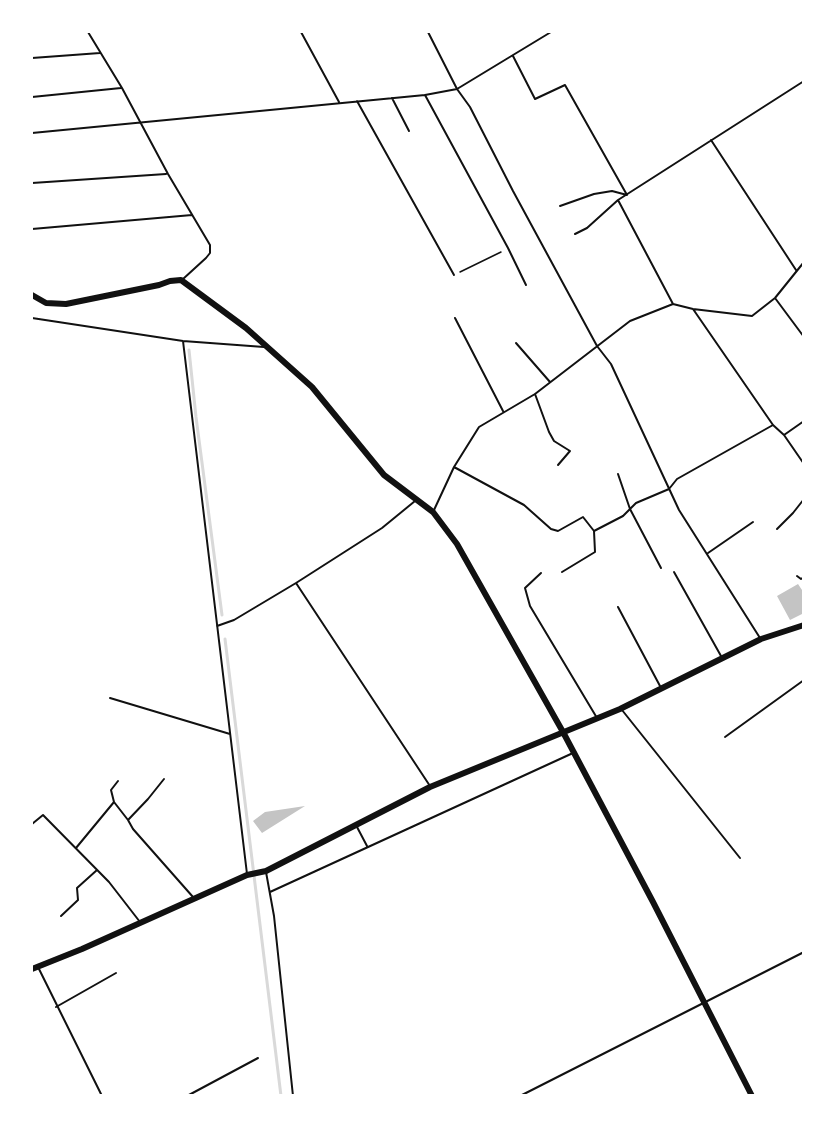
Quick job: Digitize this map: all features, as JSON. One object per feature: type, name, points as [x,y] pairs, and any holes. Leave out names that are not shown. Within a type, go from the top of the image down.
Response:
[{"type":"street","points":[[32,295],[46,303],[66,304],[159,285],[170,280],[181,280],[223,309],[318,393],[384,475],[433,512],[457,544],[574,753],[654,902],[752,1095]]},
{"type":"street","points":[[35,968],[247,875],[266,871],[430,787],[620,709],[760,639],[804,625]]},
{"type":"lane","points":[[88,32],[210,245],[210,253],[181,280]]},
{"type":"lane","points":[[301,32],[339,102]]},
{"type":"lane","points":[[428,32],[597,346],[611,364],[679,510],[760,639]]},
{"type":"lane","points":[[32,133],[392,98],[457,89],[551,32]]},
{"type":"lane","points":[[32,58],[100,53]]},
{"type":"lane","points":[[513,56],[535,99],[565,85],[627,195]]},
{"type":"lane","points":[[574,234],[587,228],[618,200],[804,81]]},
{"type":"lane","points":[[32,97],[122,88]]},
{"type":"lane","points":[[425,94],[526,285]]},
{"type":"lane","points":[[392,98],[408,131]]},
{"type":"lane","points":[[357,101],[454,275]]},
{"type":"lane","points":[[711,140],[796,270]]},
{"type":"lane","points":[[32,183],[168,174]]},
{"type":"lane","points":[[561,206],[612,190],[627,195]]},
{"type":"lane","points":[[618,200],[673,304]]},
{"type":"lane","points":[[32,229],[192,215]]},
{"type":"lane","points":[[433,512],[454,467],[479,427],[535,394],[630,321],[673,304],[693,309],[752,316],[775,298],[804,262]]},
{"type":"lane","points":[[775,298],[804,337]]},
{"type":"lane","points":[[693,309],[773,425],[784,435],[804,464]]},
{"type":"lane","points":[[32,318],[183,341],[269,348]]},
{"type":"lane","points":[[455,318],[503,411]]},
{"type":"lane","points":[[183,341],[247,875]]},
{"type":"lane","points":[[516,344],[550,382]]},
{"type":"lane","points":[[535,394],[554,441],[570,451],[558,465]]},
{"type":"lane","points":[[784,435],[804,421]]},
{"type":"lane","points":[[594,531],[623,516],[636,503],[669,489],[677,479],[773,425]]},
{"type":"lane","points":[[454,467],[524,505],[551,530],[558,531],[583,517],[594,531],[595,552],[562,572]]},
{"type":"lane","points":[[618,474],[630,509],[661,568]]},
{"type":"lane","points":[[777,529],[804,499]]},
{"type":"lane","points":[[216,626],[234,620],[296,583],[382,528],[417,500]]},
{"type":"lane","points":[[708,553],[753,522]]},
{"type":"lane","points":[[675,572],[723,658]]},
{"type":"lane","points":[[542,573],[525,588],[530,606],[597,718]]},
{"type":"lane","points":[[797,576],[804,578]]},
{"type":"lane","points":[[296,583],[430,787]]},
{"type":"lane","points":[[618,608],[662,689]]},
{"type":"lane","points":[[725,737],[804,680]]},
{"type":"lane","points":[[110,698],[230,734]]},
{"type":"lane","points":[[620,709],[740,858]]},
{"type":"lane","points":[[270,892],[574,753]]},
{"type":"lane","points":[[128,820],[164,779]]},
{"type":"lane","points":[[118,781],[111,790],[114,802],[133,829],[195,898]]},
{"type":"lane","points":[[76,848],[114,802]]},
{"type":"lane","points":[[32,824],[43,815],[97,870],[141,923]]},
{"type":"lane","points":[[356,825],[368,847]]},
{"type":"lane","points":[[61,916],[78,900],[76,888],[97,870]]},
{"type":"lane","points":[[266,871],[293,1095]]},
{"type":"lane","points":[[520,1095],[804,952]]},
{"type":"lane","points":[[35,968],[102,1095]]},
{"type":"lane","points":[[56,1006],[116,973]]},
{"type":"lane","points":[[187,1095],[258,1058]]},
{"type":"path","points":[[454,275],[508,248]]},
{"type":"building","points":[[798,584],[804,593],[804,613],[790,620],[777,596]]},
{"type":"building","points":[[305,806],[262,833],[253,821],[265,812]]},
{"type":"waterway","points":[[189,350],[222,615]]},
{"type":"waterway","points":[[225,639],[281,1096]]}]
